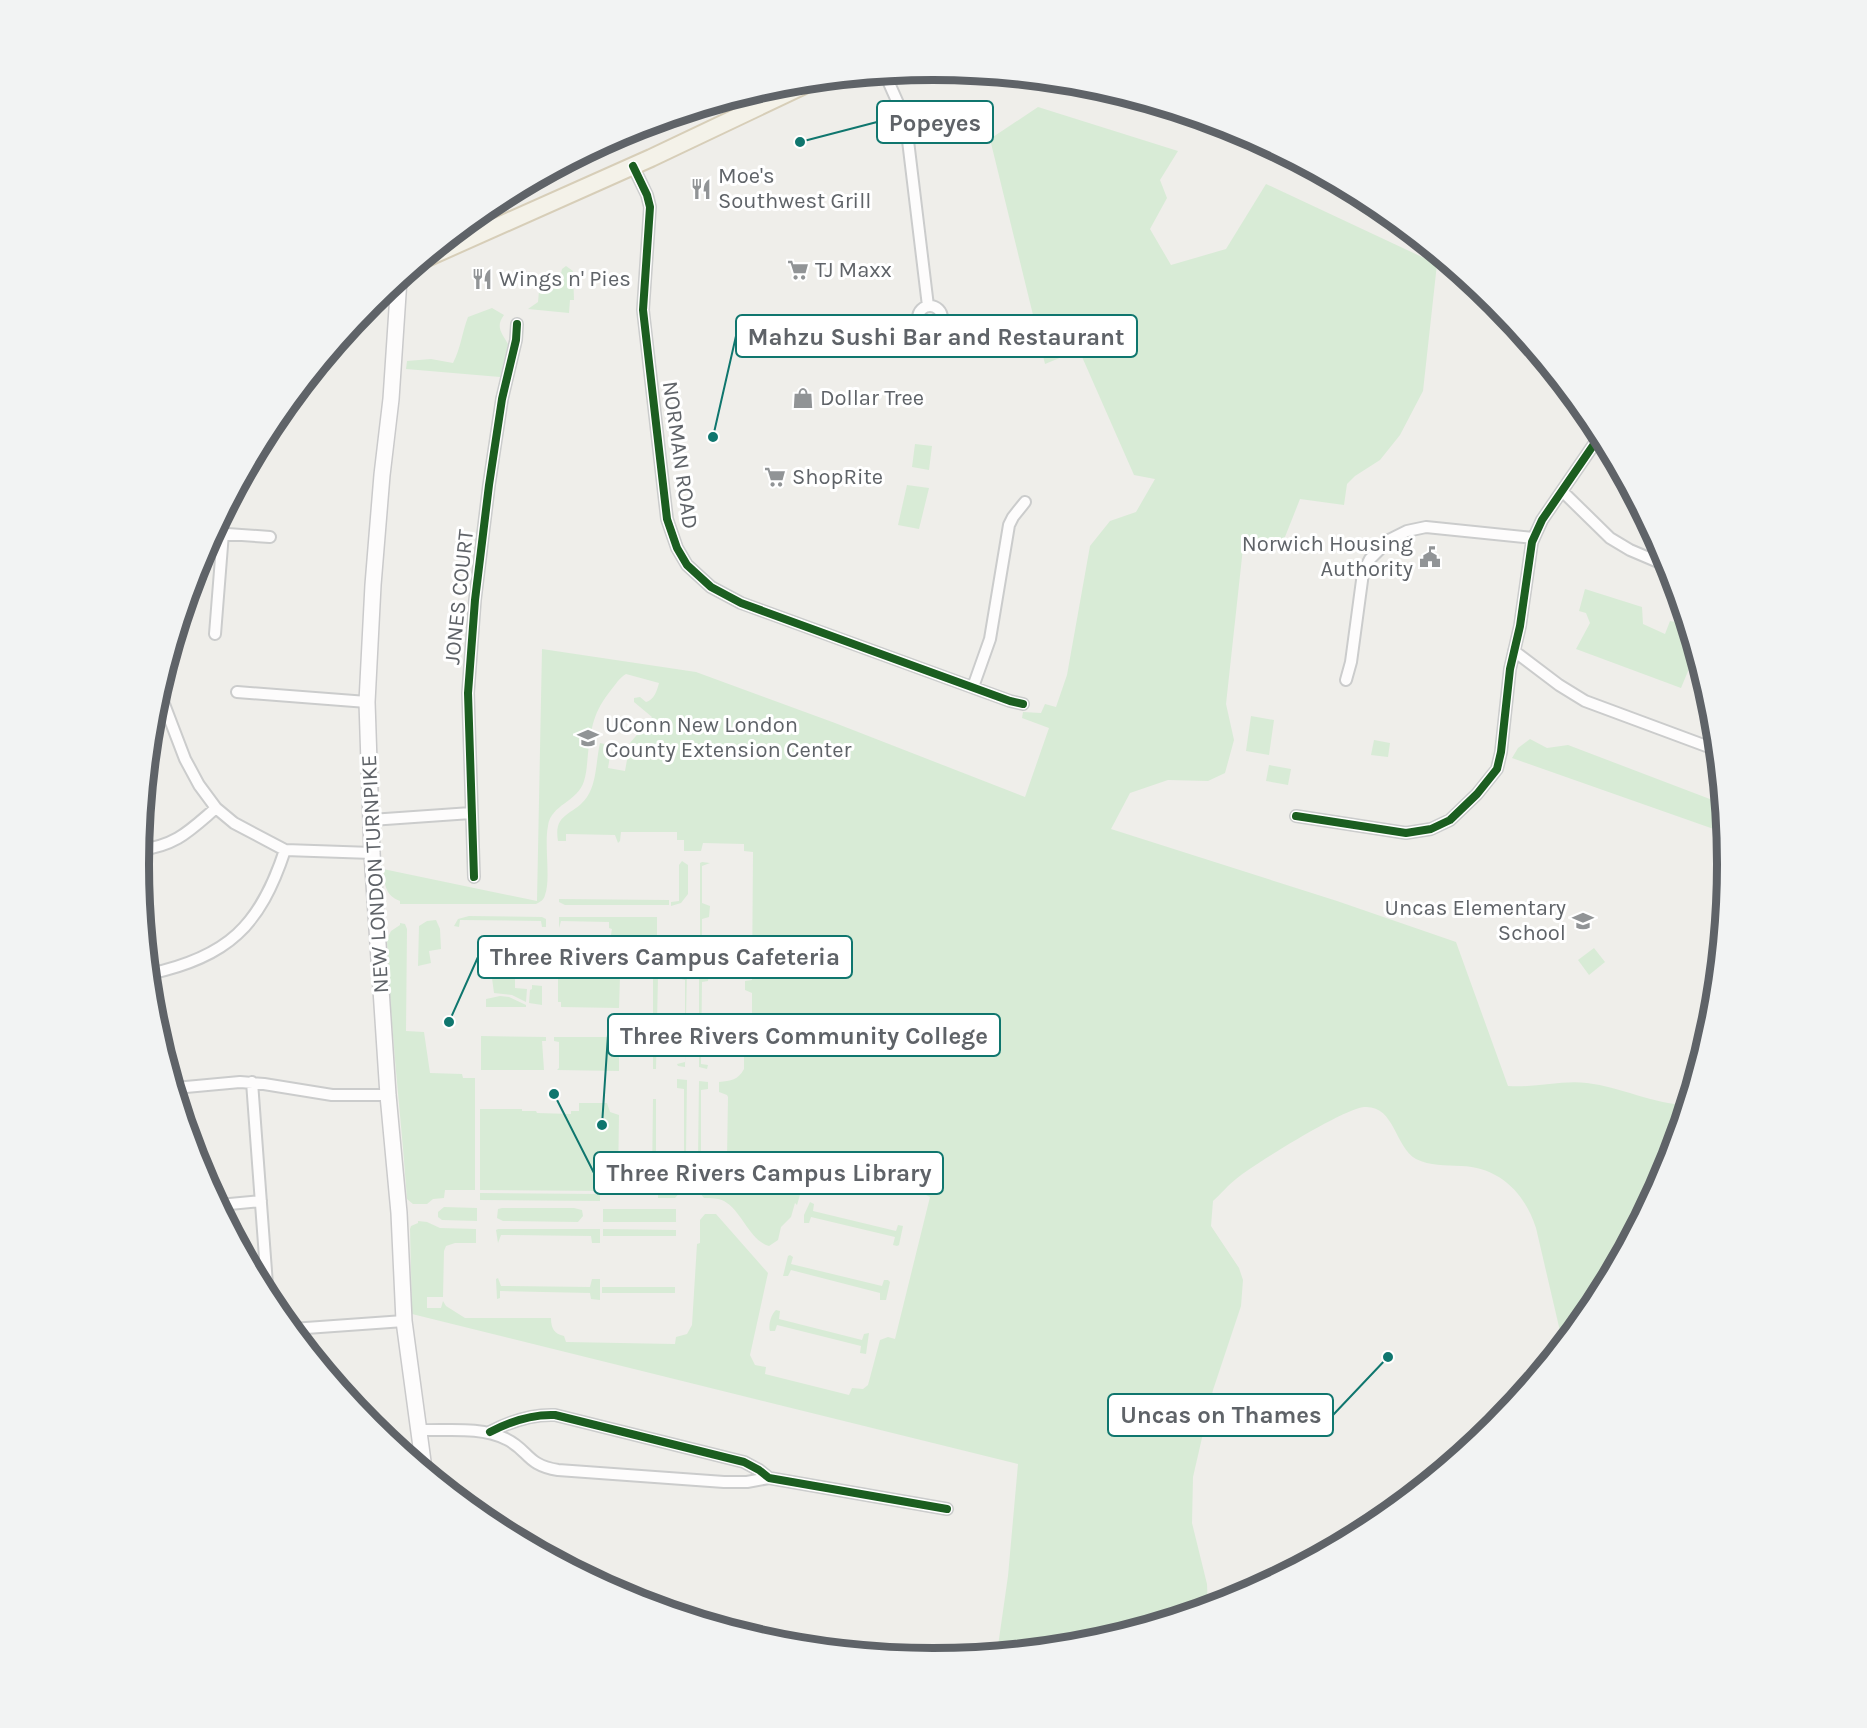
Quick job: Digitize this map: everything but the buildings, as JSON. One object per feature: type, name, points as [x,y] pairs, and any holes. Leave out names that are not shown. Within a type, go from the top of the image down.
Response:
[{"type":"main road","points":[[448,248],[633,166],[785,94]]},
{"type":"main road","name":"NEW LONDON TURNPIKE","points":[[398,291],[391,399],[375,563],[367,702],[372,853],[388,1095],[399,1213],[404,1322],[422,1459]]},
{"type":"street","points":[[888,81],[906,124],[928,306]]},
{"type":"street","name":"NORMAN ROAD","points":[[633,166],[645,189],[650,207],[643,310],[664,496],[671,532],[684,560],[705,583],[741,603],[1023,704]]},
{"type":"street","name":"JONES COURT","points":[[474,877],[468,693],[475,600],[490,474],[502,399],[516,340],[517,324]]},
{"type":"street","points":[[1296,816],[1406,833],[1431,829],[1441,826],[1460,812],[1489,781],[1498,765],[1533,538],[1542,520],[1595,443]]},
{"type":"street","points":[[1562,491],[1611,538],[1630,550],[1657,561]]},
{"type":"street","points":[[973,687],[989,643],[1009,525],[1024,502]]},
{"type":"street","points":[[1347,680],[1363,573],[1370,559],[1389,540],[1407,531],[1426,527],[1533,538]]},
{"type":"street","points":[[223,533],[270,537]]},
{"type":"street","points":[[215,634],[218,545]]},
{"type":"street","points":[[1514,651],[1559,685],[1585,701],[1709,747]]},
{"type":"street","points":[[237,692],[367,702]]},
{"type":"street","points":[[165,707],[185,759],[198,785],[216,808],[234,823],[285,850],[372,853]]},
{"type":"street","points":[[150,849],[180,839],[216,808]]},
{"type":"street","points":[[371,820],[471,813]]},
{"type":"street","points":[[157,972],[180,967],[210,955],[236,936],[261,907],[275,879],[285,850]]},
{"type":"street","points":[[182,1087],[252,1082],[326,1094],[388,1095]]},
{"type":"street","points":[[252,1082],[266,1276]]},
{"type":"street","points":[[227,1204],[261,1202]]},
{"type":"street","points":[[302,1329],[404,1322]]},
{"type":"street","points":[[490,1432],[519,1419],[537,1415],[555,1415],[744,1462],[769,1478]]},
{"type":"street","points":[[418,1430],[490,1432],[511,1441],[531,1461],[550,1468],[724,1482],[747,1482],[769,1478],[947,1509]]},
{"type":"green space","points":[[1038,107],[1178,151],[1160,180],[1167,198],[1150,229],[1171,265],[1226,249],[1266,184],[1437,264],[1423,391],[1400,435],[1380,460],[1347,484],[1344,505],[1300,499],[1283,542],[1243,548],[1226,704],[1234,740],[1225,773],[1208,781],[1168,780],[1130,793],[1111,829],[1337,901],[1456,942],[1508,1086],[1587,1083],[1680,1104],[1658,1164],[1637,1211],[1613,1256],[1561,1335],[1536,1228],[1531,1215],[1517,1193],[1509,1184],[1487,1171],[1432,1164],[1416,1159],[1403,1145],[1388,1119],[1374,1108],[1364,1107],[1354,1110],[1320,1126],[1236,1179],[1213,1201],[1211,1226],[1239,1268],[1243,1280],[1241,1306],[1213,1390],[1193,1477],[1192,1523],[1207,1584],[1208,1599],[1137,1622],[1036,1642],[998,1646],[1008,1576],[1018,1464],[412,1314],[410,1229],[418,1221],[440,1228],[476,1229],[476,1243],[455,1243],[446,1246],[443,1297],[427,1297],[427,1308],[441,1308],[443,1301],[446,1306],[465,1318],[551,1318],[554,1330],[564,1336],[566,1342],[675,1344],[676,1337],[687,1334],[692,1325],[700,1220],[705,1214],[716,1214],[768,1273],[750,1355],[755,1365],[766,1367],[765,1374],[849,1395],[852,1388],[863,1389],[868,1385],[880,1340],[888,1337],[895,1339],[930,1197],[922,1193],[923,1187],[824,1162],[823,1168],[807,1171],[791,1217],[781,1227],[778,1240],[769,1246],[756,1238],[736,1211],[724,1201],[704,1198],[700,1193],[701,1183],[705,1176],[715,1171],[718,1160],[727,1158],[728,1097],[719,1092],[719,1082],[734,1079],[744,1069],[744,1024],[752,1024],[752,993],[745,990],[745,981],[752,980],[753,852],[744,851],[744,844],[703,843],[701,851],[684,851],[684,840],[677,840],[677,832],[621,832],[618,843],[615,835],[566,834],[566,841],[558,841],[557,832],[562,819],[582,803],[590,791],[600,743],[609,745],[608,750],[611,750],[608,768],[625,771],[630,743],[652,717],[634,702],[634,698],[640,697],[646,702],[649,701],[655,695],[659,683],[626,674],[605,698],[597,712],[592,727],[586,771],[581,788],[550,819],[547,834],[547,888],[543,900],[536,904],[400,904],[400,901],[388,892],[383,869],[537,901],[542,649],[696,672],[1025,797],[1049,728],[1022,718],[1023,712],[1041,713],[1045,704],[1056,707],[1067,675],[1090,546],[1110,521],[1136,512],[1155,479],[1134,475],[1079,350],[1045,364],[990,139]]},
{"type":"green space","points":[[539,186],[541,189],[521,198]]},
{"type":"green space","points":[[566,266],[573,271],[574,300],[570,300],[569,313],[528,309],[538,302],[539,291],[550,280],[560,278],[562,269]]},
{"type":"green space","points":[[492,308],[504,315],[500,327],[508,344],[500,377],[406,369],[407,361],[431,359],[453,363],[468,317]]},
{"type":"green space","points":[[915,444],[932,446],[929,470],[912,467]]},
{"type":"green space","points":[[907,485],[929,488],[919,529],[898,525]]},
{"type":"green space","points":[[1585,589],[1642,607],[1643,624],[1665,634],[1670,621],[1679,623],[1691,663],[1681,688],[1576,649],[1590,623],[1586,613],[1579,611]]},
{"type":"green space","points":[[1251,716],[1274,720],[1269,755],[1246,751]]},
{"type":"green space","points":[[1530,739],[1547,748],[1568,745],[1715,801],[1717,830],[1512,758],[1518,748]]},
{"type":"green space","points":[[1374,740],[1390,743],[1388,757],[1371,755]]},
{"type":"green space","points":[[1269,765],[1291,769],[1288,785],[1266,781]]},
{"type":"green space","points":[[682,861],[688,865],[688,894],[681,903],[671,906],[671,902],[679,901],[679,865]]},
{"type":"green space","points":[[700,863],[710,863],[702,866],[702,903],[710,906],[709,917],[702,919],[702,941],[709,942],[708,950],[703,947],[700,937]]},
{"type":"green space","points":[[559,899],[669,900],[669,905],[565,905],[559,902]]},
{"type":"green space","points":[[469,916],[542,917],[546,919],[546,927],[542,927],[541,921],[460,920],[459,927],[454,926],[458,919]]},
{"type":"green space","points":[[559,917],[657,917],[657,964],[619,964],[619,951],[616,951],[616,946],[609,946],[612,929],[609,928],[609,922],[561,921],[559,928]]},
{"type":"green space","points":[[436,920],[440,929],[441,949],[429,951],[431,963],[418,966],[419,926],[427,921]]},
{"type":"green space","points":[[400,923],[405,924],[407,929],[406,1031],[424,1032],[430,1073],[462,1074],[463,1078],[475,1078],[475,1190],[445,1190],[444,1198],[433,1199],[427,1204],[413,1204],[407,1199],[387,939],[391,931]]},
{"type":"green space","points":[[488,948],[515,949],[515,988],[527,989],[526,1002],[512,995],[494,993]]},
{"type":"green space","points":[[1594,948],[1605,962],[1589,975],[1578,960]]},
{"type":"green space","points":[[681,969],[687,970],[685,1067],[677,1064],[685,1062],[685,980],[678,978]]},
{"type":"green space","points":[[699,972],[709,974],[708,981],[702,982],[701,1064],[708,1065],[707,1069],[699,1067]]},
{"type":"green space","points":[[611,976],[620,976],[619,1008],[561,1007],[561,1002],[558,1002],[558,979],[611,979]]},
{"type":"green space","points":[[653,977],[658,977],[656,1069],[653,1069]]},
{"type":"green space","points":[[532,985],[542,986],[542,1005],[529,1003]]},
{"type":"green space","points":[[509,997],[526,1007],[486,1007],[486,999]]},
{"type":"green space","points":[[481,1036],[546,1037],[546,1041],[542,1041],[544,1070],[481,1070]]},
{"type":"green space","points":[[554,1037],[619,1037],[619,1071],[557,1070],[559,1068],[559,1042],[554,1041]]},
{"type":"green space","points":[[677,1079],[687,1080],[686,1155],[682,1159],[678,1156],[679,1153],[684,1153],[684,1089],[677,1088]]},
{"type":"green space","points":[[699,1081],[708,1082],[708,1089],[701,1090],[701,1160],[707,1161],[706,1166],[701,1164],[698,1158]]},
{"type":"green space","points":[[653,1099],[656,1099],[656,1179],[652,1179]]},
{"type":"green space","points":[[579,1103],[607,1103],[610,1112],[619,1115],[618,1182],[621,1182],[620,1188],[611,1187],[611,1190],[601,1189],[601,1191],[480,1190],[480,1109],[522,1109],[522,1111],[536,1111],[537,1113],[571,1114],[571,1111],[579,1111]]},
{"type":"green space","points":[[658,1182],[682,1182],[683,1189],[675,1198],[658,1198]]},
{"type":"green space","points":[[480,1193],[600,1194],[600,1201],[480,1200]]},
{"type":"green space","points":[[810,1202],[814,1204],[813,1211],[896,1231],[898,1225],[903,1226],[899,1245],[893,1245],[895,1237],[811,1217],[809,1223],[804,1223],[804,1215]]},
{"type":"green space","points":[[444,1207],[477,1208],[477,1221],[442,1220],[438,1217],[438,1212]]},
{"type":"green space","points":[[574,1208],[582,1210],[583,1216],[578,1222],[503,1221],[497,1218],[498,1209]]},
{"type":"green space","points":[[603,1209],[676,1209],[676,1222],[603,1222]]},
{"type":"green space","points":[[600,1229],[600,1243],[592,1243],[591,1236],[501,1235],[498,1243],[496,1230]]},
{"type":"green space","points":[[603,1229],[676,1230],[676,1236],[603,1236]]},
{"type":"green space","points":[[790,1255],[793,1257],[791,1264],[882,1286],[884,1280],[888,1280],[890,1282],[886,1300],[880,1300],[880,1293],[791,1270],[788,1276],[783,1276]]},
{"type":"green space","points":[[498,1278],[501,1286],[590,1287],[592,1279],[600,1279],[600,1300],[591,1299],[590,1293],[500,1291],[500,1298],[497,1299],[496,1279]]},
{"type":"green space","points":[[602,1287],[675,1287],[675,1293],[602,1293]]},
{"type":"green space","points":[[776,1310],[780,1311],[779,1319],[862,1340],[864,1334],[869,1333],[866,1354],[860,1353],[861,1346],[777,1325],[775,1331],[770,1331],[770,1320]]},
{"type":"cycle path","points":[[633,166],[647,195],[650,207],[643,310],[667,519],[677,548],[687,565],[711,587],[741,603],[1023,704]]},
{"type":"cycle path","points":[[474,877],[468,693],[475,600],[502,399],[516,340],[517,324]]},
{"type":"cycle path","points":[[1296,816],[1406,833],[1431,829],[1450,820],[1477,794],[1497,769],[1501,752],[1510,669],[1520,626],[1532,542],[1542,520],[1595,443]]},
{"type":"cycle path","points":[[490,1432],[522,1419],[555,1415],[744,1462],[769,1478],[947,1509]]},
{"type":"place","name":"Popeyes","points":[[800,142]]},
{"type":"place","name":"Moe's Southwest Grill","points":[[701,189]]},
{"type":"place","name":"TJ Maxx","points":[[798,270]]},
{"type":"place","name":"Wings n' Pies","points":[[482,279]]},
{"type":"place","name":"Dollar Tree","points":[[803,398]]},
{"type":"place","name":"Mahzu Sushi Bar and Restaurant","points":[[713,437]]},
{"type":"place","name":"ShopRite","points":[[775,477]]},
{"type":"place","name":"Norwich Housing Authority","points":[[1430,557]]},
{"type":"place","name":"UConn New London County Extension Center","points":[[588,738]]},
{"type":"place","name":"Uncas Elementary School","points":[[1583,921]]},
{"type":"place","name":"Three Rivers Campus Cafeteria","points":[[449,1022]]},
{"type":"place","name":"Three Rivers Campus Library","points":[[554,1094]]},
{"type":"place","name":"Three Rivers Community College","points":[[602,1125]]},
{"type":"place","name":"Uncas on Thames","points":[[1388,1357]]}]
